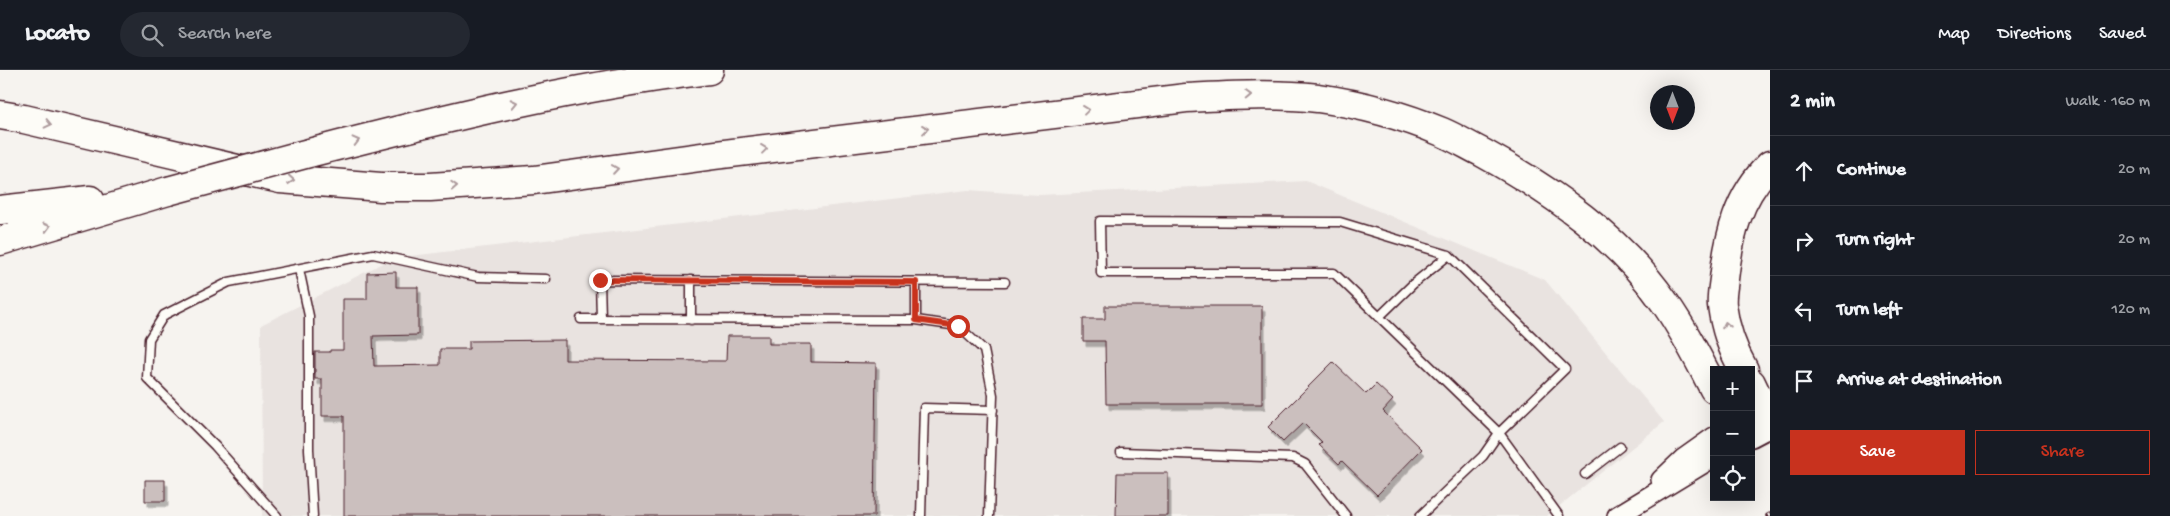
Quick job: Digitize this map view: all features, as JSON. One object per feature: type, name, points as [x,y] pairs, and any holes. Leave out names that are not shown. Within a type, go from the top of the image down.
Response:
[{"type":"highway","points":[[0,241],[168,191],[474,111],[598,86],[709,70]]},
{"type":"highway","points":[[0,115],[280,179],[381,187],[430,187],[534,180],[725,153],[1186,98],[1255,95],[1318,98],[1390,113],[1443,132],[1541,187],[1601,232],[1631,262],[1665,303],[1695,352],[1710,381]]},
{"type":"highway","points":[[1742,366],[1729,341],[1721,303],[1731,230],[1744,201],[1760,174],[1770,165]]},
{"type":"highway","points":[[0,210],[168,191]]},
{"type":"main road","points":[[1755,427],[1763,408]]},
{"type":"street","points":[[1639,501],[1683,459],[1710,439]]},
{"type":"street","points":[[1617,516],[1710,459]]},
{"type":"lane","points":[[1420,516],[1483,456],[1499,433],[1565,369],[1449,255],[1340,222],[1100,221],[1101,273],[1334,273],[1499,433],[1559,516]]},
{"type":"lane","points":[[277,516],[215,446],[147,378],[149,340],[164,315],[229,282],[373,254],[478,277],[546,279]]},
{"type":"lane","points":[[1380,317],[1413,284],[1449,255]]},
{"type":"lane","points":[[299,269],[309,316],[309,449],[313,516]]},
{"type":"lane","points":[[601,319],[600,280],[1005,282]]},
{"type":"lane","points":[[691,280],[691,320]]},
{"type":"lane","points":[[916,282],[916,320]]},
{"type":"lane","points":[[581,319],[916,320],[958,326],[984,350],[994,395],[988,516]]},
{"type":"lane","points":[[921,516],[924,408],[993,410]]},
{"type":"lane","points":[[1585,474],[1620,447]]},
{"type":"lane","points":[[1121,452],[1293,458],[1305,464],[1346,516]]},
{"type":"shaded area","points":[[1306,181],[1545,280],[1664,422],[1547,516],[262,516],[261,325],[393,258],[968,190],[1040,195]]},
{"type":"building","points":[[396,272],[396,287],[418,287],[418,335],[373,336],[374,366],[440,365],[440,349],[469,349],[469,341],[565,340],[565,360],[726,361],[727,336],[769,336],[769,344],[811,344],[811,362],[876,363],[874,516],[344,516],[344,416],[322,416],[322,379],[315,379],[315,352],[343,350],[343,299],[367,299],[367,273]]},
{"type":"building","points":[[1105,306],[1262,306],[1262,404],[1106,404],[1105,341],[1083,341],[1083,319],[1105,319]]},
{"type":"building","points":[[1333,362],[1366,394],[1376,384],[1393,400],[1383,411],[1422,449],[1377,495],[1342,461],[1339,464],[1319,445],[1322,442],[1303,423],[1283,442],[1268,427]]},
{"type":"building","points":[[1117,473],[1168,473],[1168,516],[1116,516]]},
{"type":"building","points":[[145,480],[165,480],[165,501],[145,501]]},
{"type":"route","points":[[600,280],[916,282],[916,320],[958,326]]}]
